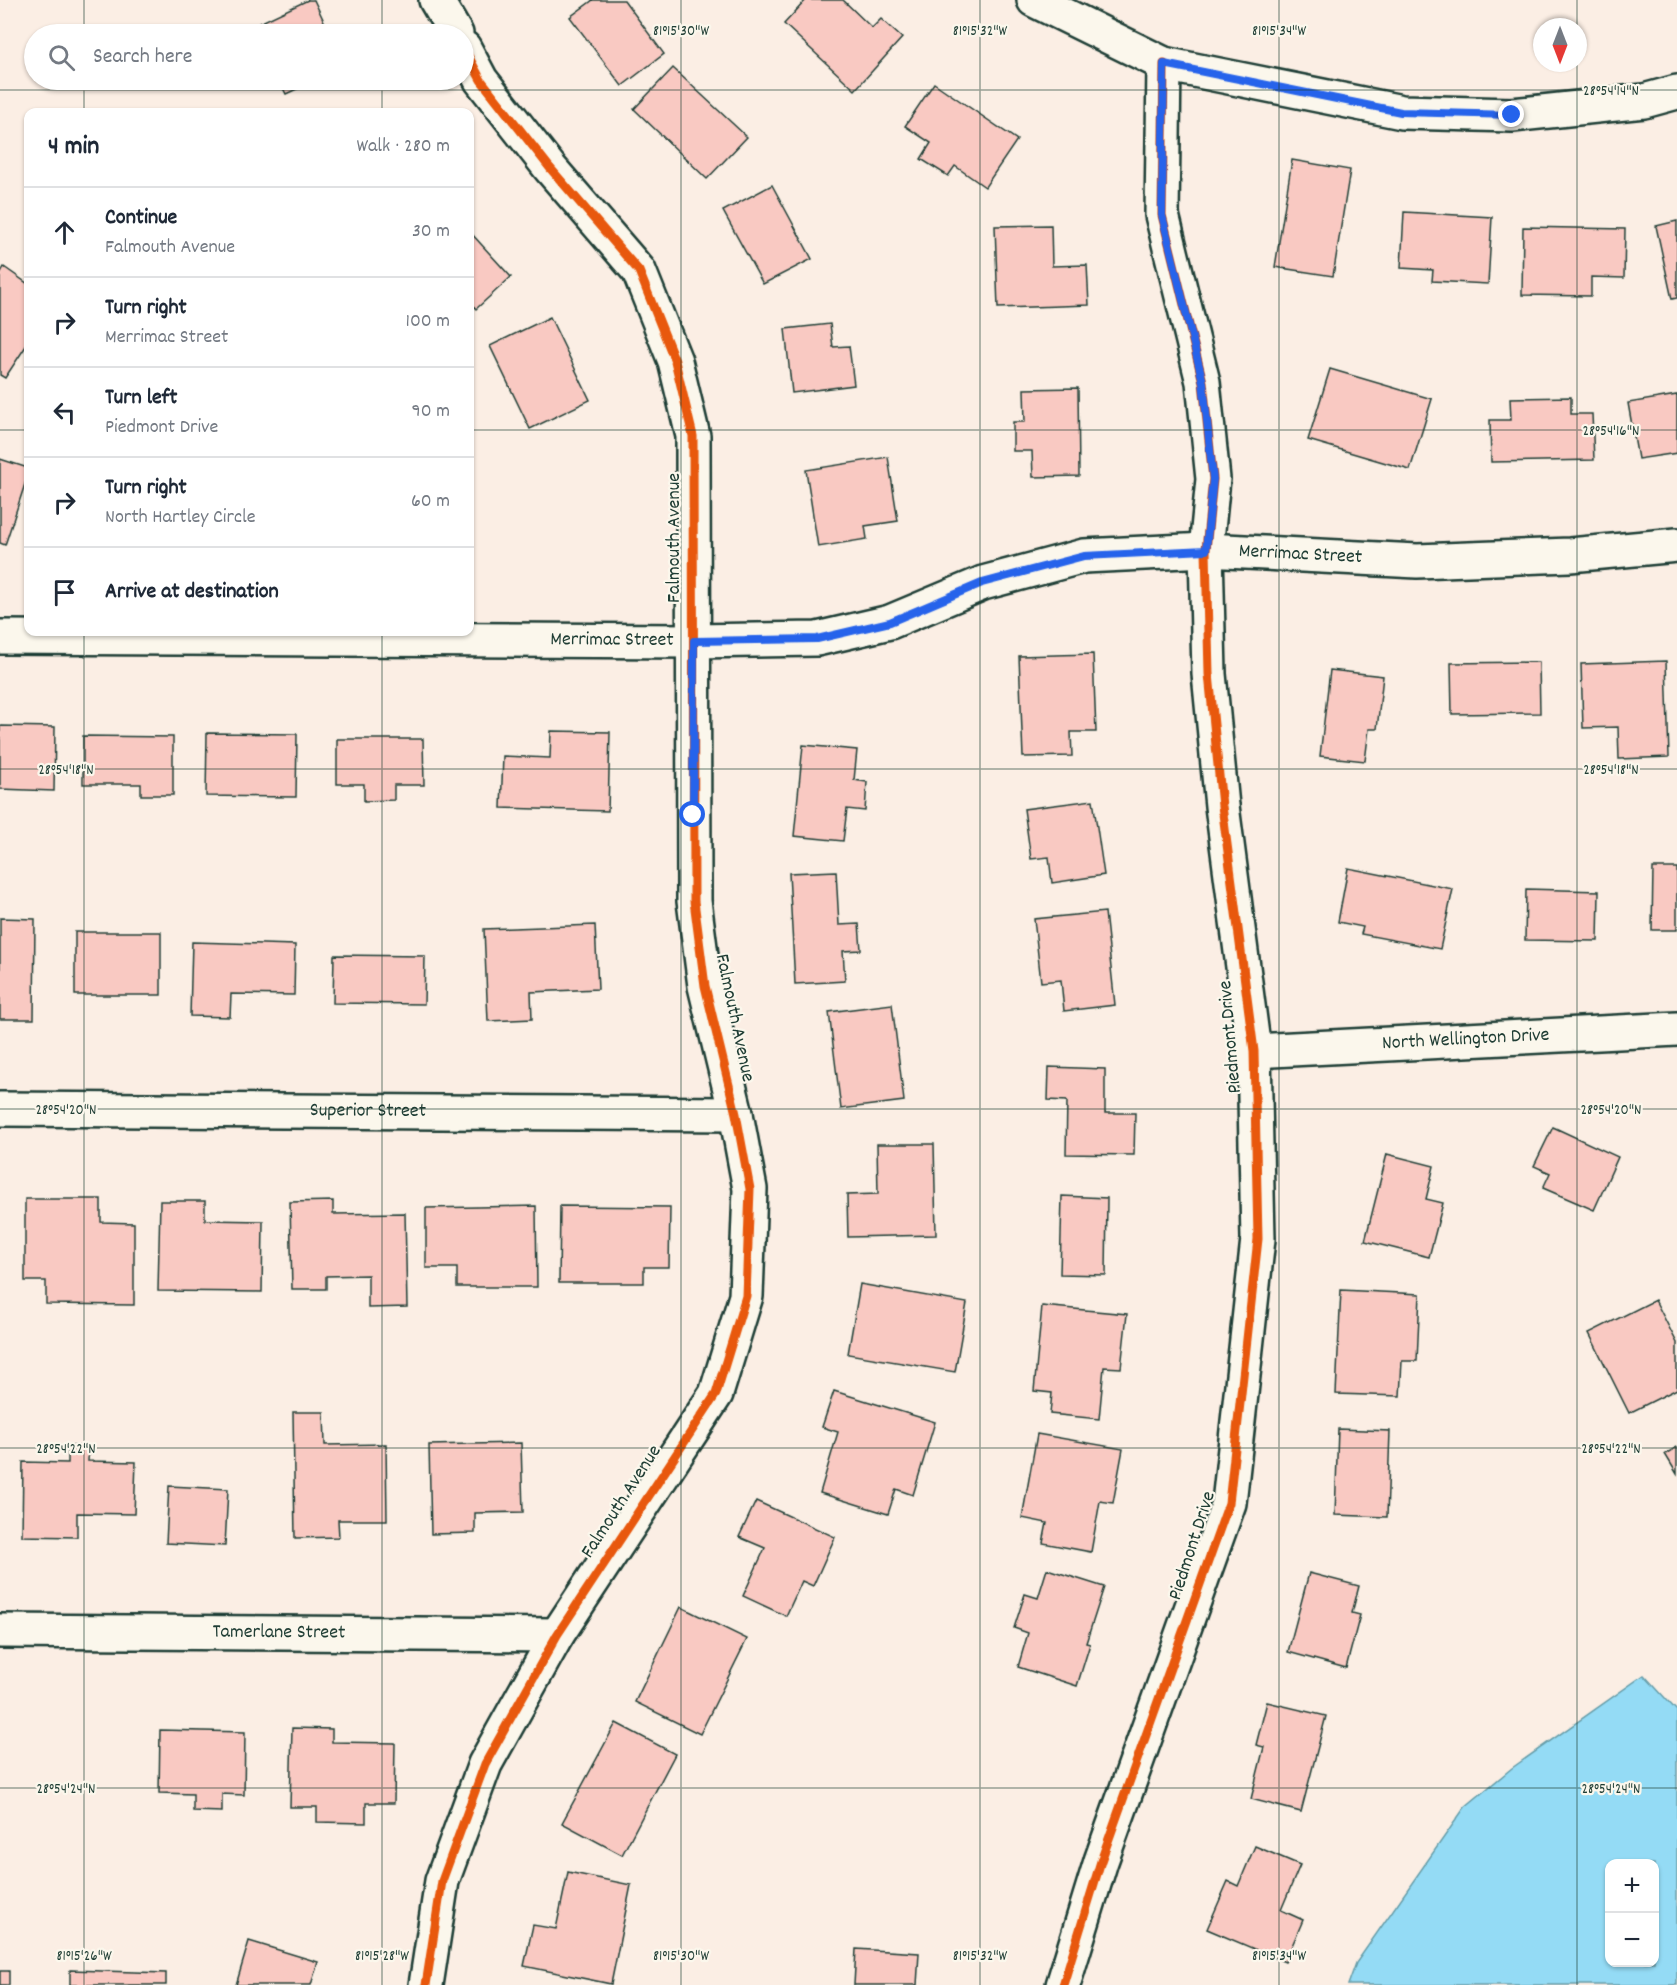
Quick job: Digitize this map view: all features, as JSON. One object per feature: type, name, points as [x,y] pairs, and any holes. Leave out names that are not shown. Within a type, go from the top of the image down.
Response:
[{"type":"street","points":[[436,0],[450,24]]},
{"type":"street","points":[[1034,0],[1164,64],[1401,112],[1512,115],[1644,100],[1677,92]]},
{"type":"street","name":"Piedmont Drive","points":[[1063,1985],[1101,1861],[1229,1503],[1258,1239],[1254,1052],[1222,806],[1209,674],[1206,550],[1213,479],[1203,382],[1162,215],[1164,64]]},
{"type":"street","name":"Falmouth Avenue","points":[[426,1985],[442,1881],[485,1764],[557,1635],[716,1394],[747,1296],[750,1189],[736,1114],[705,986],[694,901],[693,436],[672,351],[639,271],[550,168],[481,80],[474,67]]},
{"type":"street","name":"Merrimac Street","points":[[219,636],[694,641],[817,639],[890,622],[982,583],[1084,556],[1206,550],[1417,561],[1570,555],[1677,545]]},
{"type":"street","name":"Merrimac Street","points":[[0,637],[62,636]]},
{"type":"street","name":"North Wellington Drive","points":[[1254,1052],[1677,1029]]},
{"type":"street","name":"Superior Street","points":[[0,1109],[736,1114]]},
{"type":"street","name":"Tamerlane Street","points":[[0,1630],[557,1635]]},
{"type":"water","points":[[1644,1675],[1677,1711],[1677,1985],[1348,1985],[1356,1963],[1465,1807],[1512,1768]]},
{"type":"building","points":[[308,0],[314,0],[325,24],[257,24]]},
{"type":"building","points":[[593,0],[624,0],[664,54],[622,86],[570,17]]},
{"type":"building","points":[[806,0],[843,0],[872,28],[881,19],[902,38],[855,90],[784,24]]},
{"type":"building","points":[[673,68],[747,137],[707,179],[634,109]]},
{"type":"building","points":[[934,83],[1017,140],[985,187],[955,166],[948,176],[921,159],[931,143],[905,126]]},
{"type":"building","points":[[1292,160],[1350,170],[1333,276],[1275,267]]},
{"type":"building","points":[[772,185],[812,259],[763,284],[723,211]]},
{"type":"building","points":[[1404,212],[1492,217],[1488,284],[1432,281],[1433,270],[1401,268]]},
{"type":"building","points":[[1677,221],[1677,298],[1672,299],[1656,226]]},
{"type":"building","points":[[1051,225],[1052,266],[1087,265],[1089,305],[998,308],[995,226]]},
{"type":"building","points":[[1523,227],[1625,229],[1624,278],[1591,277],[1591,296],[1522,295]]},
{"type":"building","points":[[474,236],[511,277],[476,309],[474,307]]},
{"type":"building","points":[[4,267],[24,281],[24,349],[5,378],[0,375],[0,274]]},
{"type":"building","points":[[550,317],[590,400],[530,429],[490,346]]},
{"type":"building","points":[[830,324],[833,347],[849,346],[854,385],[792,393],[785,329]]},
{"type":"building","points":[[1330,369],[1432,399],[1410,470],[1308,440]]},
{"type":"building","points":[[1078,388],[1079,476],[1033,477],[1032,451],[1013,451],[1013,422],[1025,422],[1024,389]]},
{"type":"building","points":[[1677,395],[1677,453],[1638,459],[1628,403]]},
{"type":"building","points":[[1571,397],[1571,414],[1592,414],[1594,460],[1491,462],[1490,420],[1511,420],[1510,398]]},
{"type":"building","points":[[888,457],[898,521],[865,526],[867,539],[818,547],[806,470]]},
{"type":"building","points":[[0,459],[24,467],[24,487],[5,545],[0,543]]},
{"type":"building","points":[[1093,654],[1096,732],[1071,732],[1072,756],[1023,757],[1019,656]]},
{"type":"building","points":[[1666,661],[1669,757],[1619,759],[1618,727],[1583,728],[1581,664]]},
{"type":"building","points":[[1539,662],[1540,713],[1452,714],[1451,663]]},
{"type":"building","points":[[1330,670],[1383,676],[1377,729],[1369,729],[1365,761],[1320,756]]},
{"type":"building","points":[[0,726],[55,727],[54,791],[0,789]]},
{"type":"building","points":[[551,731],[610,732],[608,811],[501,808],[503,756],[550,758]]},
{"type":"building","points":[[207,733],[297,734],[296,797],[206,796]]},
{"type":"building","points":[[83,736],[173,737],[173,795],[141,795],[141,784],[83,784]]},
{"type":"building","points":[[337,739],[423,739],[424,785],[394,785],[394,800],[364,801],[364,784],[337,784]]},
{"type":"building","points":[[803,745],[857,750],[854,780],[867,782],[865,811],[847,809],[843,841],[794,836]]},
{"type":"building","points":[[1093,800],[1104,875],[1052,883],[1049,857],[1031,859],[1024,809]]},
{"type":"building","points":[[1348,868],[1453,889],[1440,949],[1361,934],[1363,927],[1338,922]]},
{"type":"building","points":[[1653,868],[1677,868],[1677,930],[1652,930]]},
{"type":"building","points":[[836,871],[839,925],[859,924],[861,950],[843,951],[845,981],[795,984],[789,873]]},
{"type":"building","points":[[1526,889],[1599,891],[1598,941],[1525,940]]},
{"type":"building","points":[[1105,912],[1115,1005],[1064,1011],[1061,980],[1041,982],[1034,919]]},
{"type":"building","points":[[0,918],[35,919],[34,1019],[0,1019]]},
{"type":"building","points":[[595,925],[598,989],[531,992],[532,1019],[488,1021],[484,929]]},
{"type":"building","points":[[75,932],[161,932],[161,995],[75,995]]},
{"type":"building","points":[[192,942],[295,945],[294,995],[231,994],[230,1017],[190,1016]]},
{"type":"building","points":[[334,955],[425,956],[424,1004],[333,1003]]},
{"type":"building","points":[[892,1004],[904,1101],[841,1109],[829,1012]]},
{"type":"building","points":[[1049,1067],[1105,1069],[1105,1113],[1135,1113],[1134,1155],[1066,1154],[1067,1101],[1048,1100]]},
{"type":"building","points":[[1553,1127],[1618,1157],[1594,1210],[1543,1188],[1550,1173],[1534,1166]]},
{"type":"building","points":[[877,1144],[934,1144],[936,1235],[848,1237],[847,1195],[878,1194]]},
{"type":"building","points":[[1387,1154],[1434,1166],[1426,1199],[1443,1203],[1429,1257],[1365,1241]]},
{"type":"building","points":[[1062,1196],[1107,1198],[1106,1275],[1060,1274]]},
{"type":"building","points":[[25,1199],[101,1199],[101,1222],[134,1223],[134,1305],[46,1304],[46,1281],[25,1281]]},
{"type":"building","points":[[160,1201],[205,1201],[205,1220],[263,1221],[262,1292],[158,1291]]},
{"type":"building","points":[[333,1201],[333,1214],[405,1213],[407,1307],[368,1308],[368,1275],[326,1276],[326,1289],[292,1289],[290,1202]]},
{"type":"building","points":[[536,1206],[537,1287],[457,1287],[457,1268],[426,1268],[426,1208]]},
{"type":"building","points":[[560,1206],[670,1207],[669,1267],[644,1267],[644,1283],[559,1283]]},
{"type":"building","points":[[860,1284],[967,1303],[955,1372],[848,1354]]},
{"type":"building","points":[[1341,1290],[1420,1294],[1417,1361],[1402,1361],[1400,1396],[1336,1394]]},
{"type":"building","points":[[1655,1300],[1677,1343],[1677,1389],[1629,1413],[1589,1333]]},
{"type":"building","points":[[1042,1306],[1127,1314],[1121,1368],[1104,1367],[1099,1419],[1050,1414],[1052,1393],[1034,1391]]},
{"type":"building","points":[[834,1391],[935,1422],[913,1495],[896,1489],[888,1514],[820,1493],[838,1432],[822,1427]]},
{"type":"building","points":[[293,1412],[324,1412],[325,1445],[386,1444],[387,1520],[338,1520],[339,1537],[295,1538]]},
{"type":"building","points":[[1338,1429],[1390,1431],[1387,1517],[1335,1515]]},
{"type":"building","points":[[1037,1434],[1123,1449],[1113,1503],[1100,1501],[1091,1552],[1043,1543],[1047,1523],[1022,1518]]},
{"type":"building","points":[[521,1443],[523,1512],[475,1513],[475,1533],[431,1534],[429,1445]]},
{"type":"building","points":[[68,1446],[89,1446],[88,1461],[136,1462],[134,1514],[77,1513],[77,1537],[22,1536],[23,1462],[68,1463]]},
{"type":"building","points":[[1677,1447],[1677,1474],[1665,1454]]},
{"type":"building","points":[[169,1486],[228,1489],[225,1546],[166,1543]]},
{"type":"building","points":[[756,1501],[835,1537],[813,1586],[802,1581],[786,1616],[743,1596],[765,1548],[739,1537]]},
{"type":"building","points":[[1047,1569],[1104,1587],[1086,1643],[1090,1644],[1077,1686],[1018,1667],[1028,1633],[1014,1628],[1025,1594],[1038,1598]]},
{"type":"building","points":[[1309,1573],[1359,1586],[1352,1613],[1360,1615],[1346,1668],[1288,1652]]},
{"type":"building","points":[[681,1607],[747,1639],[700,1734],[635,1702]]},
{"type":"building","points":[[1267,1702],[1326,1716],[1301,1812],[1251,1799],[1264,1747],[1256,1745]]},
{"type":"building","points":[[616,1723],[675,1754],[622,1855],[562,1823]]},
{"type":"building","points":[[292,1728],[332,1729],[332,1742],[395,1743],[394,1803],[366,1803],[366,1823],[317,1822],[317,1807],[290,1807]]},
{"type":"building","points":[[160,1730],[245,1732],[244,1795],[222,1794],[222,1812],[193,1811],[193,1794],[159,1793]]},
{"type":"building","points":[[1255,1846],[1300,1865],[1281,1910],[1303,1920],[1285,1962],[1207,1929],[1228,1881],[1238,1886]]},
{"type":"building","points":[[568,1872],[631,1885],[611,1984],[524,1966],[533,1925],[556,1929]]},
{"type":"building","points":[[249,1941],[318,1962],[311,1985],[236,1985]]},
{"type":"building","points":[[856,1949],[919,1953],[917,1985],[854,1985]]},
{"type":"building","points":[[70,1970],[166,1973],[166,1985],[70,1985]]},
{"type":"building","points":[[0,1971],[9,1971],[9,1985],[0,1985]]},
{"type":"cycle path","points":[[1063,1985],[1101,1861],[1229,1503],[1258,1239],[1254,1051],[1222,806],[1209,674],[1206,550],[1213,479],[1203,382],[1162,215],[1164,64]]},
{"type":"cycle path","points":[[426,1985],[442,1881],[485,1764],[557,1635],[716,1394],[746,1296],[750,1189],[736,1114],[705,986],[694,901],[693,436],[675,361],[639,271],[550,168],[481,80],[474,67]]},
{"type":"route","points":[[693,815],[694,641],[817,639],[890,622],[982,583],[1084,556],[1206,550],[1213,479],[1203,382],[1183,292],[1162,215],[1164,64],[1401,112],[1512,115]]}]
